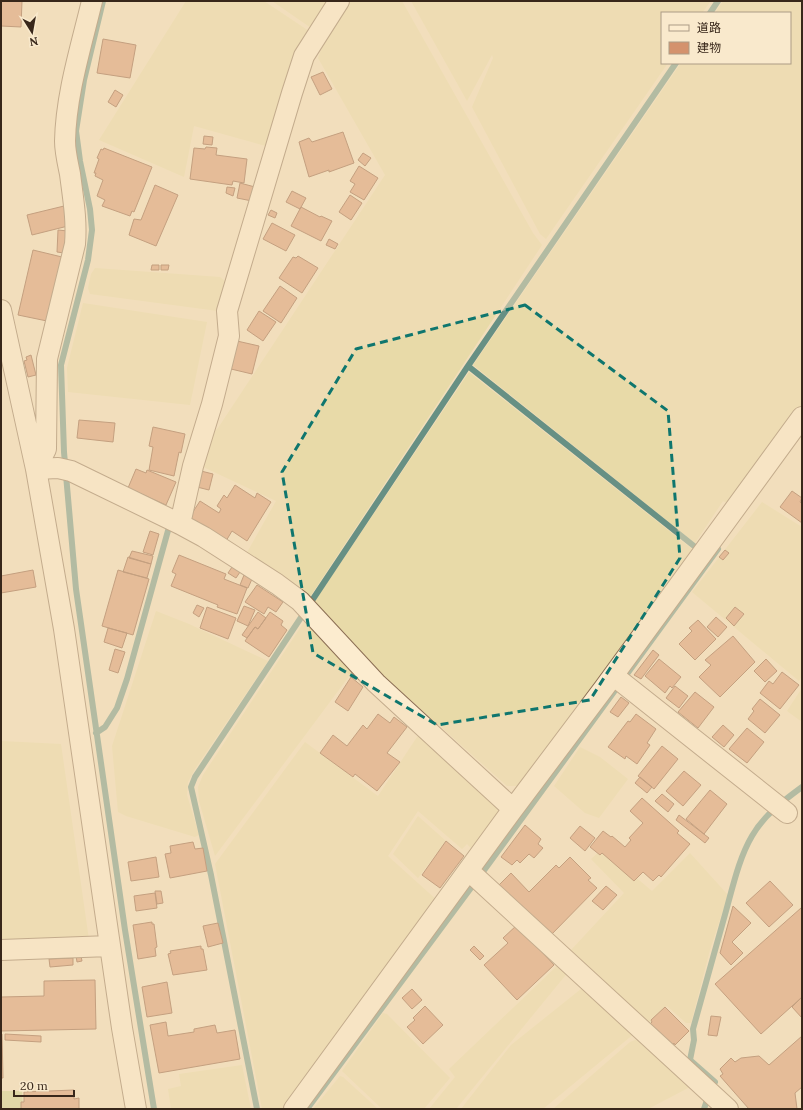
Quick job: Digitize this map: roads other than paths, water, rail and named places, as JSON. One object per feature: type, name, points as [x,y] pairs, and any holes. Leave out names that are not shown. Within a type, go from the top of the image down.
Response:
[{"type":"street","points":[[36,469],[46,449],[47,359],[75,244],[75,209],[65,143],[66,126],[72,87],[92,1]]},
{"type":"street","points":[[180,524],[193,466],[212,404],[229,336],[227,311],[289,101],[304,56],[338,1]]},
{"type":"street","points":[[1,310],[36,469],[64,629],[122,1028],[136,1109]]},
{"type":"street","points":[[294,1109],[475,876],[513,809],[619,680],[802,417]]},
{"type":"street","points":[[36,469],[65,469],[180,524],[277,584],[300,601],[376,683],[513,809]]},
{"type":"street","points":[[619,680],[781,808]]},
{"type":"street","points":[[475,876],[728,1109]]},
{"type":"street","points":[[1,950],[110,946]]},
{"type":"waterway","points":[[103,1],[84,80],[76,131],[80,161],[90,209],[92,230],[88,260],[61,365],[64,452],[76,589],[125,930],[154,1109]]},
{"type":"waterway","points":[[711,12],[718,1]]},
{"type":"waterway","points":[[311,602],[468,366],[675,64]]},
{"type":"waterway","points":[[468,366],[694,546]]},
{"type":"waterway","points":[[96,733],[105,727],[117,708],[127,679],[169,527]]},
{"type":"waterway","points":[[307,1109],[485,869],[718,549]]},
{"type":"waterway","points":[[257,1109],[211,875],[191,787],[195,777],[302,616]]},
{"type":"waterway","points":[[713,1085],[715,1082],[690,1060],[694,1040],[693,1029],[737,872],[743,853],[762,821],[774,809],[802,787]]},
{"type":"waterway","points":[[704,1109],[707,1100]]}]
